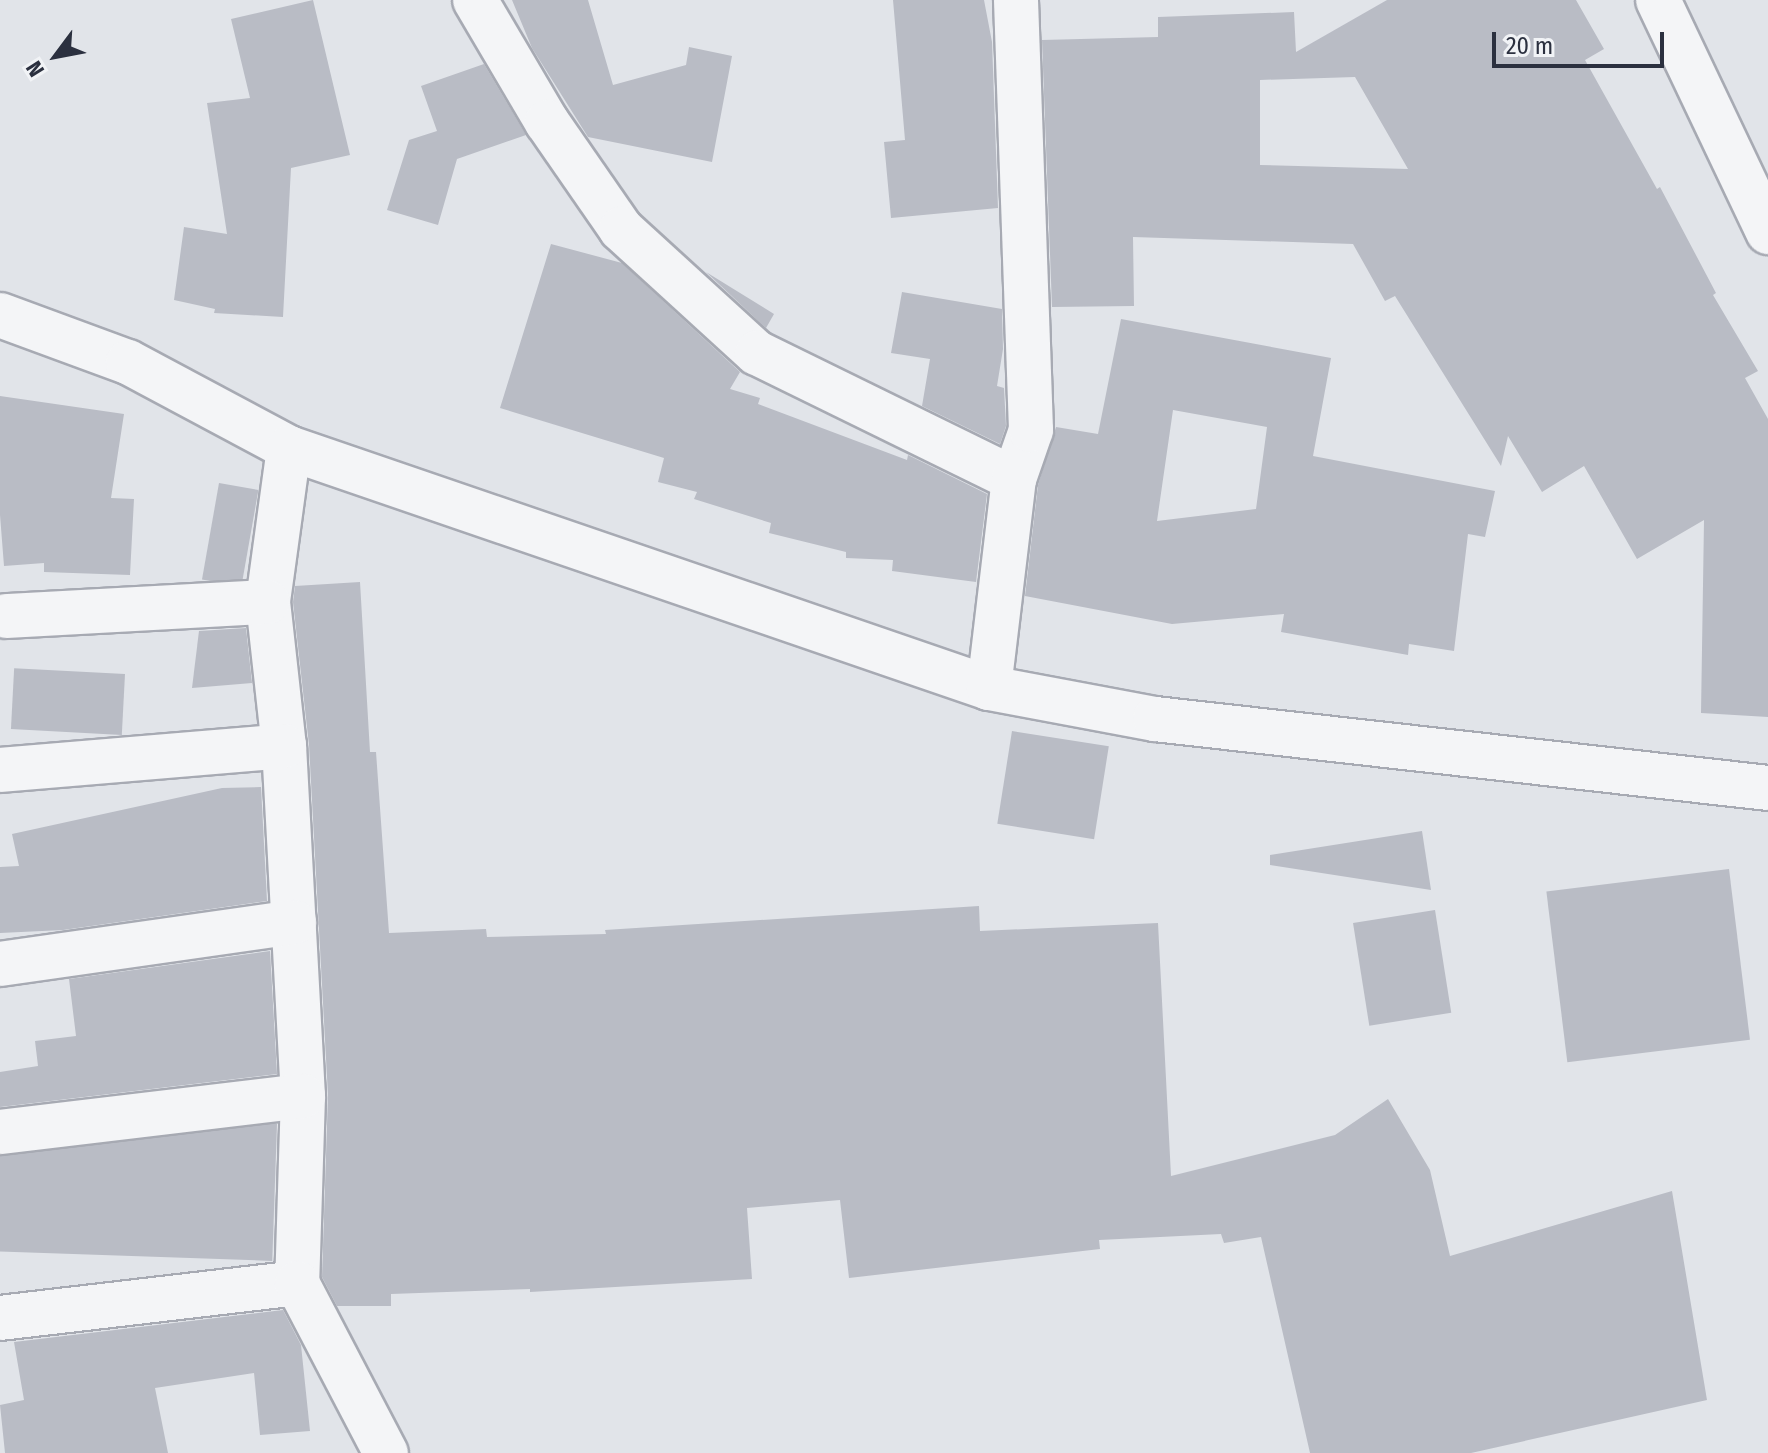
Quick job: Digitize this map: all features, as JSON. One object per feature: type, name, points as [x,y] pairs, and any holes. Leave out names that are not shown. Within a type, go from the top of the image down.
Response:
[{"type":"street","points":[[475,0],[547,122],[621,229],[757,353],[1014,479]]},
{"type":"street","points":[[989,688],[1014,479],[1031,430],[1016,0]]},
{"type":"street","points":[[1658,0],[1768,232]]},
{"type":"street","points":[[0,315],[128,362],[289,448],[989,688],[1155,719],[1768,788]]},
{"type":"street","points":[[289,448],[268,602],[284,746],[303,1096],[297,1283],[386,1453]]},
{"type":"street","points":[[6,616],[268,602]]},
{"type":"street","points":[[0,770],[284,746]]},
{"type":"street","points":[[0,964],[294,922]]},
{"type":"street","points":[[0,1132],[303,1096]]},
{"type":"street","points":[[0,1318],[297,1283]]},
{"type":"building","points":[[313,0],[350,155],[291,168],[283,317],[214,313],[215,309],[174,300],[184,227],[227,234],[207,103],[250,98],[231,19]]},
{"type":"building","points":[[512,0],[588,0],[613,85],[686,65],[689,47],[732,56],[712,162],[588,137],[532,48]]},
{"type":"building","points":[[893,0],[984,0],[992,42],[998,208],[891,218],[884,142],[905,140]]},
{"type":"building","points":[[1387,0],[1576,0],[1604,49],[1585,60],[1657,189],[1660,187],[1716,293],[1713,295],[1758,371],[1745,378],[1768,419],[1768,717],[1701,713],[1704,520],[1637,559],[1584,466],[1542,492],[1508,436],[1501,466],[1395,296],[1385,301],[1353,244],[1133,237],[1134,306],[1052,307],[1042,40],[1158,37],[1158,17],[1294,12],[1296,52]],"holes":[[[1355,77],[1408,169],[1260,165],[1260,80]]]},
{"type":"building","points":[[484,64],[526,135],[457,159],[438,225],[387,210],[409,140],[437,131],[421,86]]},
{"type":"building","points":[[551,244],[622,263],[740,372],[730,389],[760,398],[758,404],[907,460],[908,455],[987,494],[976,582],[892,571],[893,560],[846,558],[846,552],[769,533],[771,523],[694,499],[697,492],[658,482],[664,458],[500,408]]},
{"type":"building","points":[[706,272],[774,314],[766,328]]},
{"type":"building","points":[[902,292],[1002,309],[1003,349],[997,386],[1004,388],[1006,426],[1000,444],[922,406],[930,359],[891,353]]},
{"type":"building","points":[[1121,319],[1331,358],[1313,456],[1495,491],[1485,537],[1468,534],[1454,651],[1409,644],[1408,655],[1281,632],[1284,614],[1172,624],[1025,596],[1038,485],[1056,427],[1098,434]],"holes":[[[1173,410],[1267,427],[1256,509],[1157,521]]]},
{"type":"building","points":[[0,396],[124,414],[111,498],[134,499],[130,575],[44,572],[44,563],[4,566],[0,515]]},
{"type":"building","points":[[219,483],[258,490],[241,586],[202,580]]},
{"type":"building","points":[[360,582],[370,752],[376,752],[389,933],[486,929],[487,937],[606,934],[605,930],[979,906],[980,931],[1158,923],[1171,1176],[1335,1135],[1388,1099],[1430,1170],[1450,1256],[1672,1191],[1707,1400],[1471,1453],[1310,1453],[1261,1237],[1224,1243],[1221,1234],[1099,1240],[1100,1249],[849,1278],[840,1200],[747,1208],[752,1279],[530,1292],[530,1289],[391,1294],[391,1306],[337,1306],[322,1277],[328,1095],[309,745],[293,602],[295,586]]},
{"type":"building","points":[[246,628],[252,683],[192,688],[199,631]]},
{"type":"building","points":[[14,668],[125,674],[122,735],[11,729]]},
{"type":"building","points":[[1012,731],[1109,746],[1094,839],[997,824]]},
{"type":"building","points":[[261,787],[267,901],[63,930],[0,933],[0,867],[19,866],[12,834],[222,788]]},
{"type":"building","points":[[1422,831],[1431,890],[1270,865],[1270,855]]},
{"type":"building","points":[[1729,869],[1750,1040],[1567,1062],[1546,891]]},
{"type":"building","points":[[1435,910],[1451,1013],[1369,1026],[1353,923]]},
{"type":"building","points":[[270,951],[277,1074],[0,1107],[0,1072],[38,1066],[35,1041],[76,1036],[69,979]]},
{"type":"building","points":[[0,1114],[277,1124],[272,1261],[0,1251]]},
{"type":"building","points":[[283,1310],[301,1345],[310,1431],[260,1435],[254,1373],[155,1388],[168,1453],[5,1453],[0,1405],[24,1400],[14,1342]]}]
